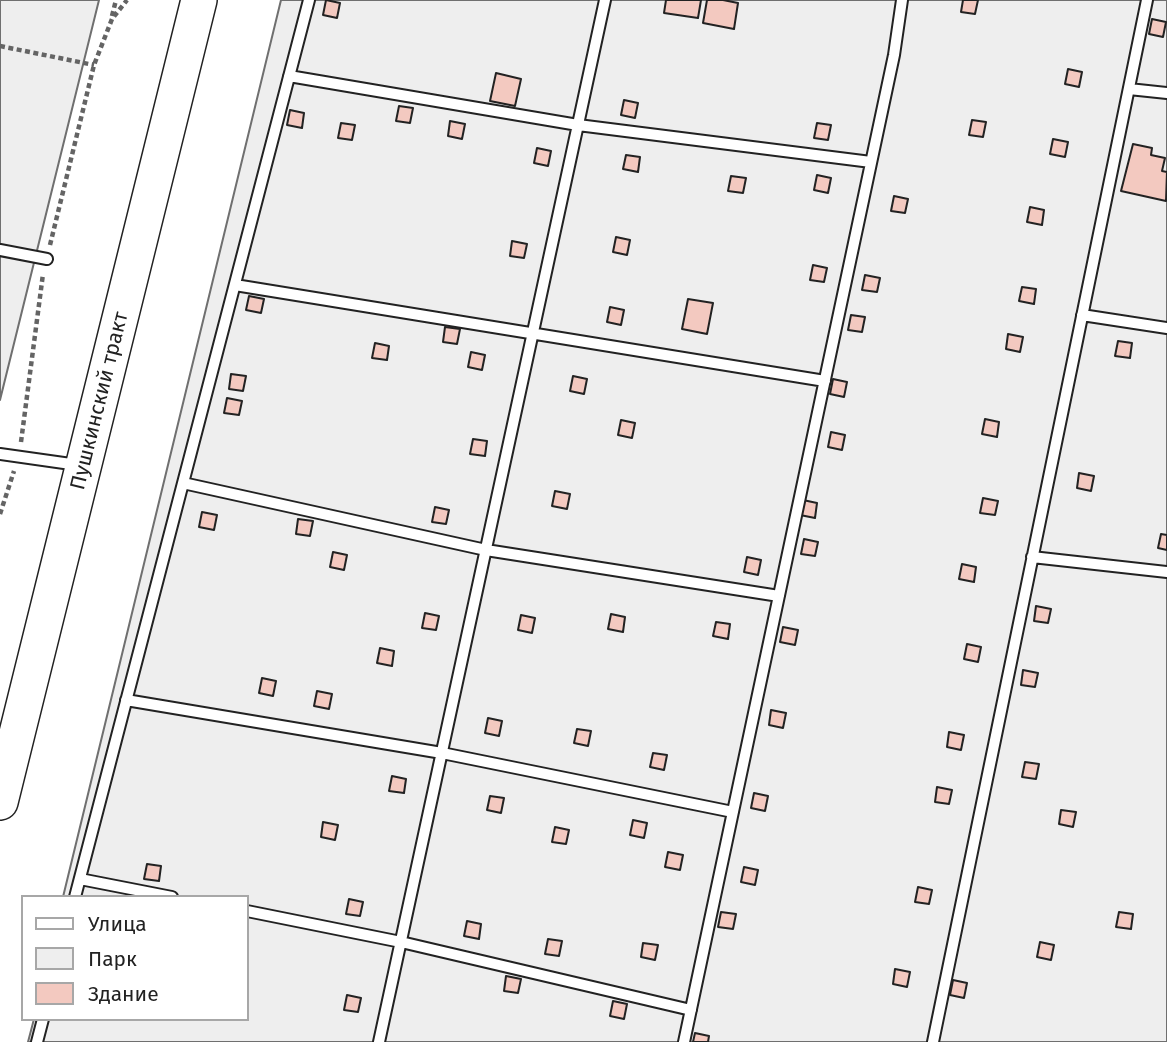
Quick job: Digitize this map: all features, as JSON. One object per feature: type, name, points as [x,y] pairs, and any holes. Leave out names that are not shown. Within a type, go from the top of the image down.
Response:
[{"type":"main road","name":"Пушкинский тракт","points":[[0,802],[199,0]]},
{"type":"lane","points":[[76,895],[309,0]]},
{"type":"lane","points":[[379,1042],[605,0]]},
{"type":"lane","points":[[684,1042],[872,162],[894,55],[902,0]]},
{"type":"lane","points":[[933,1042],[1147,0]]},
{"type":"lane","points":[[289,76],[578,125],[872,162]]},
{"type":"lane","points":[[1129,89],[1167,93]]},
{"type":"lane","points":[[0,250],[47,260]]},
{"type":"lane","points":[[234,285],[825,381]]},
{"type":"lane","points":[[1082,315],[1167,328]]},
{"type":"lane","points":[[0,454],[84,466]]},
{"type":"lane","points":[[183,483],[486,550],[779,596]]},
{"type":"lane","points":[[1032,557],[1167,572]]},
{"type":"lane","points":[[127,700],[442,753],[733,812]]},
{"type":"lane","points":[[80,879],[162,895]]},
{"type":"lane","points":[[248,911],[401,942],[691,1010]]},
{"type":"lane","points":[[37,1042],[42,1021]]},
{"type":"path","points":[[0,514],[19,457],[44,272],[94,65],[112,19],[116,0]]},
{"type":"path","points":[[112,19],[127,0]]},
{"type":"path","points":[[0,46],[94,65]]},
{"type":"green space","points":[[0,0],[99,0],[0,400]]},
{"type":"green space","points":[[281,0],[1167,0],[1167,1042],[28,1042],[33,1021],[248,1021],[248,895],[63,895]]},
{"type":"building","points":[[326,0],[340,3],[337,18],[323,15]]},
{"type":"building","points":[[666,0],[701,0],[698,18],[664,13]]},
{"type":"building","points":[[707,0],[738,3],[734,29],[703,23]]},
{"type":"building","points":[[963,0],[978,0],[975,14],[961,12]]},
{"type":"building","points":[[1152,19],[1166,22],[1163,37],[1149,34]]},
{"type":"building","points":[[1068,69],[1082,72],[1079,87],[1065,84]]},
{"type":"building","points":[[496,73],[521,79],[515,106],[490,101]]},
{"type":"building","points":[[624,100],[638,103],[635,118],[621,115]]},
{"type":"building","points":[[399,106],[413,108],[410,123],[396,121]]},
{"type":"building","points":[[290,110],[304,113],[302,128],[287,125]]},
{"type":"building","points":[[972,120],[986,122],[983,137],[969,135]]},
{"type":"building","points":[[450,121],[465,124],[462,139],[448,136]]},
{"type":"building","points":[[341,123],[355,125],[352,140],[338,138]]},
{"type":"building","points":[[817,123],[831,125],[828,140],[814,138]]},
{"type":"building","points":[[1053,139],[1068,142],[1065,157],[1050,154]]},
{"type":"building","points":[[1133,144],[1152,148],[1151,155],[1165,158],[1162,171],[1167,172],[1166,201],[1121,191]]},
{"type":"building","points":[[537,148],[551,151],[548,166],[534,163]]},
{"type":"building","points":[[626,155],[640,157],[638,172],[623,169]]},
{"type":"building","points":[[817,175],[831,178],[828,193],[814,190]]},
{"type":"building","points":[[731,176],[746,178],[743,193],[728,191]]},
{"type":"building","points":[[894,196],[908,199],[905,213],[891,211]]},
{"type":"building","points":[[1030,207],[1044,210],[1042,225],[1027,222]]},
{"type":"building","points":[[616,237],[630,240],[627,255],[613,252]]},
{"type":"building","points":[[512,241],[527,244],[524,258],[510,256]]},
{"type":"building","points":[[813,265],[827,268],[824,282],[810,280]]},
{"type":"building","points":[[865,275],[880,278],[877,292],[862,290]]},
{"type":"building","points":[[1022,287],[1036,289],[1034,304],[1019,301]]},
{"type":"building","points":[[249,296],[264,299],[261,313],[246,310]]},
{"type":"building","points":[[688,299],[713,303],[707,334],[682,329]]},
{"type":"building","points":[[610,307],[624,310],[621,325],[607,322]]},
{"type":"building","points":[[851,315],[865,317],[862,332],[848,330]]},
{"type":"building","points":[[445,327],[460,329],[457,344],[443,342]]},
{"type":"building","points":[[1008,334],[1023,337],[1020,352],[1006,349]]},
{"type":"building","points":[[1118,341],[1132,343],[1130,358],[1115,356]]},
{"type":"building","points":[[375,343],[389,346],[387,360],[372,358]]},
{"type":"building","points":[[471,352],[485,355],[482,370],[468,367]]},
{"type":"building","points":[[231,374],[246,376],[243,391],[229,389]]},
{"type":"building","points":[[573,376],[587,379],[584,394],[570,391]]},
{"type":"building","points":[[833,379],[847,382],[844,397],[830,394]]},
{"type":"building","points":[[227,398],[242,401],[239,415],[224,413]]},
{"type":"building","points":[[985,419],[999,422],[997,437],[982,434]]},
{"type":"building","points":[[621,420],[635,423],[632,438],[618,435]]},
{"type":"building","points":[[831,432],[845,435],[842,450],[828,447]]},
{"type":"building","points":[[473,439],[487,441],[485,456],[470,454]]},
{"type":"building","points":[[1079,473],[1094,476],[1091,491],[1077,488]]},
{"type":"building","points":[[555,491],[570,494],[567,509],[552,506]]},
{"type":"building","points":[[983,498],[998,501],[995,515],[980,513]]},
{"type":"building","points":[[803,500],[817,503],[815,518],[800,515]]},
{"type":"building","points":[[435,507],[449,510],[446,524],[432,522]]},
{"type":"building","points":[[202,512],[217,515],[214,530],[199,527]]},
{"type":"building","points":[[298,519],[313,521],[310,536],[296,534]]},
{"type":"building","points":[[1161,534],[1167,535],[1167,550],[1158,548]]},
{"type":"building","points":[[804,539],[818,542],[815,556],[801,554]]},
{"type":"building","points":[[333,552],[347,555],[344,570],[330,567]]},
{"type":"building","points":[[747,557],[761,560],[758,575],[744,572]]},
{"type":"building","points":[[962,564],[976,567],[974,582],[959,579]]},
{"type":"building","points":[[1036,606],[1051,609],[1048,623],[1034,621]]},
{"type":"building","points":[[425,613],[439,616],[436,630],[422,628]]},
{"type":"building","points":[[611,614],[625,617],[623,632],[608,629]]},
{"type":"building","points":[[521,615],[535,618],[532,633],[518,630]]},
{"type":"building","points":[[716,622],[730,624],[728,639],[713,636]]},
{"type":"building","points":[[783,627],[798,630],[795,645],[780,642]]},
{"type":"building","points":[[967,644],[981,647],[978,662],[964,659]]},
{"type":"building","points":[[380,648],[394,651],[392,666],[377,663]]},
{"type":"building","points":[[1023,670],[1038,673],[1035,687],[1021,685]]},
{"type":"building","points":[[262,678],[276,681],[273,696],[259,693]]},
{"type":"building","points":[[317,691],[332,694],[329,709],[314,706]]},
{"type":"building","points":[[771,710],[786,713],[783,728],[769,725]]},
{"type":"building","points":[[488,718],[502,721],[499,736],[485,733]]},
{"type":"building","points":[[577,729],[591,731],[588,746],[574,743]]},
{"type":"building","points":[[949,732],[964,735],[961,750],[947,747]]},
{"type":"building","points":[[653,753],[667,755],[664,770],[650,767]]},
{"type":"building","points":[[1025,762],[1039,764],[1036,779],[1022,777]]},
{"type":"building","points":[[392,776],[406,779],[404,793],[389,791]]},
{"type":"building","points":[[937,787],[952,790],[949,804],[935,802]]},
{"type":"building","points":[[754,793],[768,796],[765,811],[751,808]]},
{"type":"building","points":[[490,796],[504,798],[501,813],[487,810]]},
{"type":"building","points":[[1061,810],[1076,812],[1073,827],[1059,824]]},
{"type":"building","points":[[633,820],[647,823],[644,838],[630,835]]},
{"type":"building","points":[[323,822],[338,825],[335,840],[321,837]]},
{"type":"building","points":[[555,827],[569,830],[566,844],[552,842]]},
{"type":"building","points":[[668,852],[683,855],[680,870],[665,867]]},
{"type":"building","points":[[147,864],[161,866],[159,881],[144,879]]},
{"type":"building","points":[[744,867],[758,870],[755,885],[741,882]]},
{"type":"building","points":[[918,887],[932,890],[929,904],[915,902]]},
{"type":"building","points":[[349,899],[363,902],[360,916],[346,914]]},
{"type":"building","points":[[721,912],[736,914],[733,929],[718,927]]},
{"type":"building","points":[[1119,912],[1133,914],[1131,929],[1116,927]]},
{"type":"building","points":[[467,921],[481,924],[479,939],[464,936]]},
{"type":"building","points":[[548,939],[562,941],[559,956],[545,954]]},
{"type":"building","points":[[1040,942],[1054,945],[1051,960],[1037,957]]},
{"type":"building","points":[[643,943],[658,945],[655,960],[641,957]]},
{"type":"building","points":[[895,969],[910,972],[907,987],[893,984]]},
{"type":"building","points":[[506,976],[521,979],[518,993],[504,991]]},
{"type":"building","points":[[953,980],[967,983],[964,998],[950,995]]},
{"type":"building","points":[[347,995],[361,998],[358,1012],[344,1010]]},
{"type":"building","points":[[613,1001],[627,1004],[624,1019],[610,1016]]},
{"type":"building","points":[[695,1033],[709,1036],[708,1042],[693,1042]]}]
